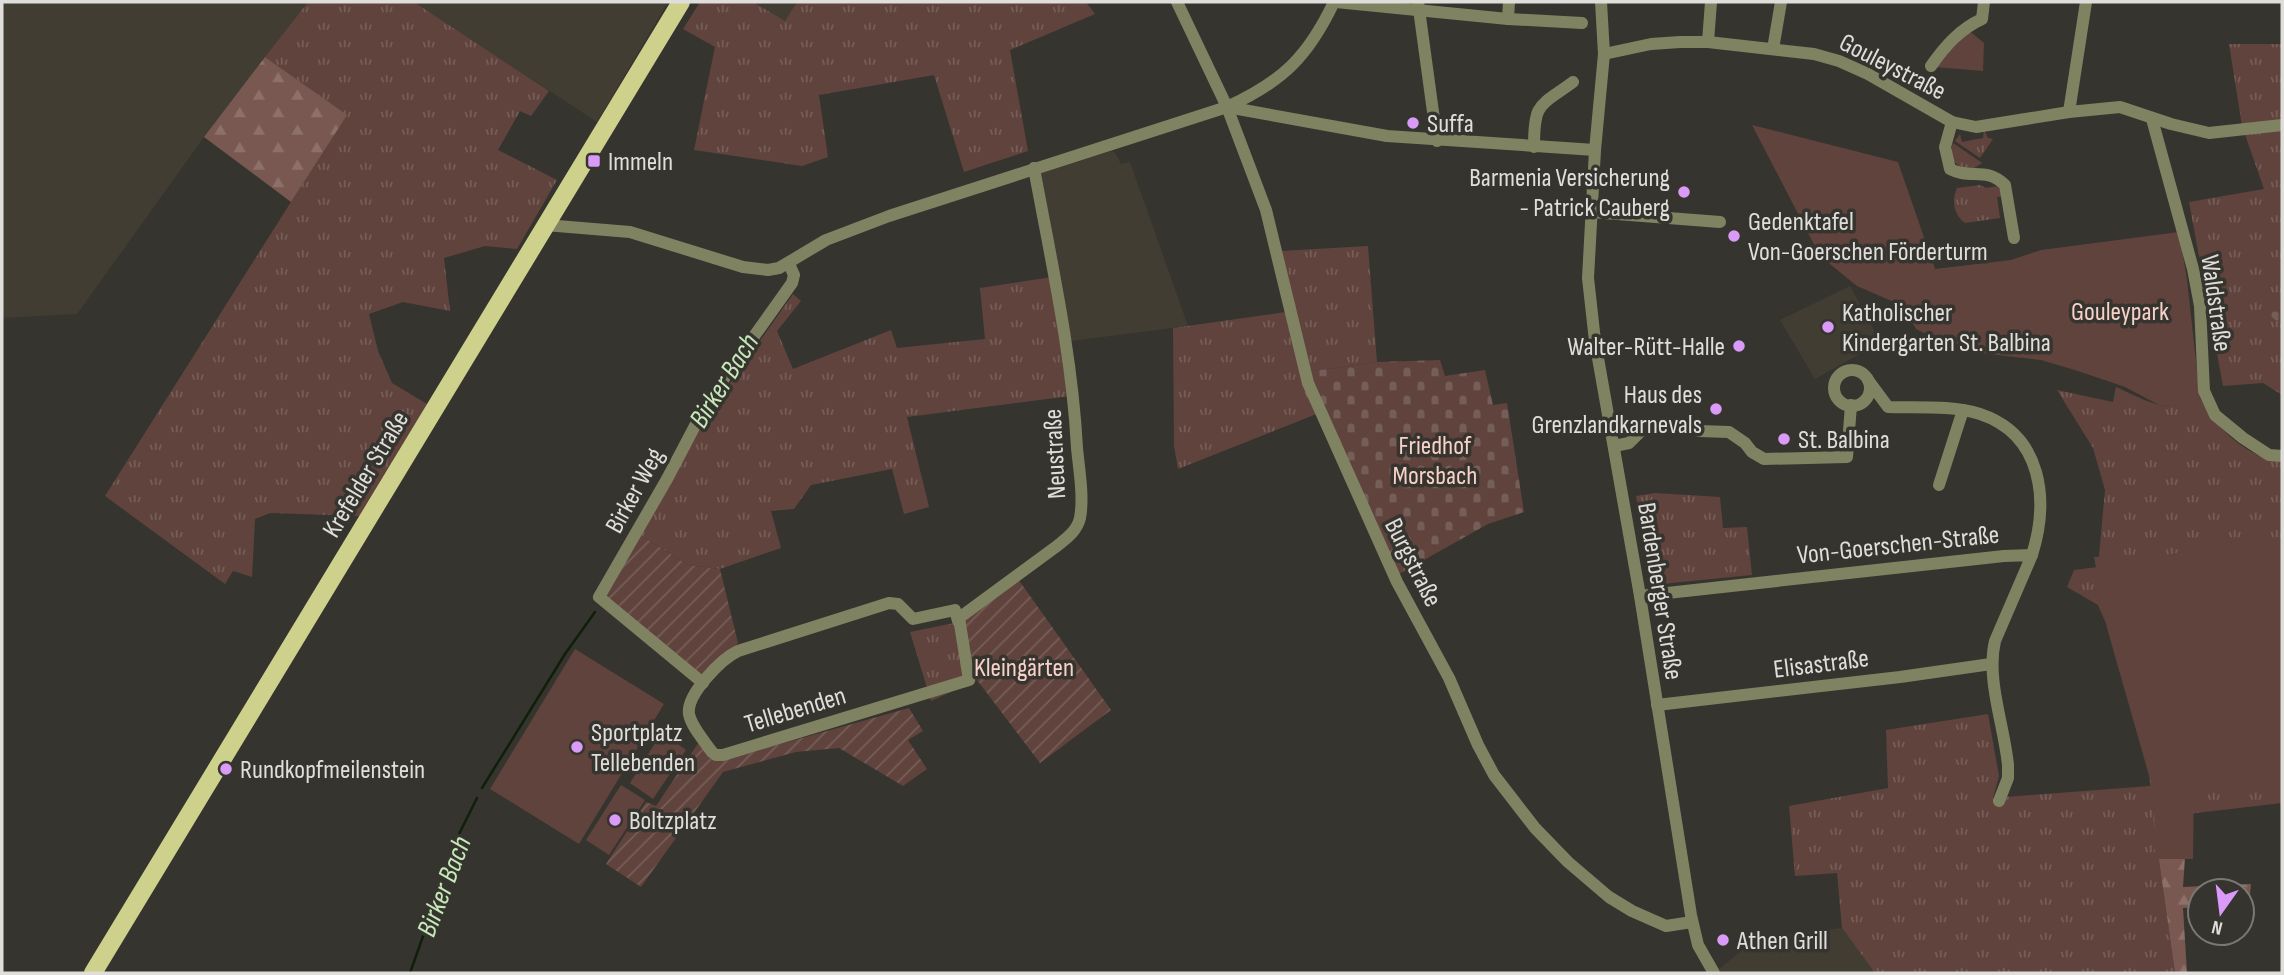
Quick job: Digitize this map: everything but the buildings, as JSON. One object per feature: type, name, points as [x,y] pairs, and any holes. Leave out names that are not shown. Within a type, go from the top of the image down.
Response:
[{"type":"main road","name":"Krefelder Straße","points":[[93,973],[681,2]]},
{"type":"street","name":"Burgstraße","points":[[1177,2],[1227,107],[1266,210],[1308,383],[1397,582],[1449,678],[1494,775],[1535,828],[1568,862],[1609,897],[1666,926],[1692,922]]},
{"type":"street","points":[[545,225],[630,232],[721,262],[755,270],[779,268],[826,240],[846,232],[1034,168],[1227,107],[1252,96],[1280,78],[1320,31],[1335,2],[1418,6],[1508,19],[1582,23]]},
{"type":"street","points":[[1508,19],[1509,2]]},
{"type":"street","name":"Bardenberger Straße","points":[[1601,2],[1604,54],[1595,150],[1588,278],[1595,341],[1640,596],[1692,922],[1698,946],[1714,973]]},
{"type":"street","points":[[1708,42],[1712,2]]},
{"type":"street","points":[[1773,49],[1781,2]]},
{"type":"street","points":[[1931,66],[1967,26],[1982,19],[1984,2]]},
{"type":"street","points":[[2068,112],[2085,2]]},
{"type":"street","points":[[1418,6],[1437,141]]},
{"type":"street","name":"Gouleystraße","points":[[1604,54],[1651,44],[1708,42],[1814,54],[1839,61],[1913,98],[1952,122],[1976,127],[2068,112],[2120,107],[2152,119],[2209,133],[2282,125]]},
{"type":"street","points":[[1534,146],[1534,123],[1539,107],[1573,82]]},
{"type":"street","points":[[1227,107],[1387,136],[1595,150]]},
{"type":"street","name":"Waldstraße","points":[[2152,119],[2193,269],[2200,306],[2204,391],[2215,415],[2269,455],[2282,456]]},
{"type":"street","name":"Gouleystraße","points":[[1952,122],[1945,148],[1950,169],[1962,174],[1988,174],[2006,185],[2014,238]]},
{"type":"street","name":"Neustraße","points":[[958,621],[1071,535],[1079,519],[1074,401],[1064,321],[1034,168]]},
{"type":"street","points":[[1591,212],[1720,222]]},
{"type":"street","name":"Birker Weg","points":[[703,682],[599,597],[667,480],[697,422],[725,377],[788,291],[794,275],[789,264]]},
{"type":"street","points":[[1888,407],[1862,373],[1853,370],[1844,372],[1837,378],[1834,387],[1836,396],[1845,404],[1888,407],[1963,410],[1990,419],[2011,433],[2034,464],[2040,481],[2042,500],[2038,534],[2032,555]]},
{"type":"street","points":[[1853,405],[1864,401],[1869,394],[1868,380]]},
{"type":"street","points":[[1614,446],[1629,443],[1648,424],[1687,425],[1699,431],[1729,432],[1764,459],[1847,457],[1853,405]]},
{"type":"street","points":[[1938,485],[1963,410]]},
{"type":"street","name":"Von-Goerschen-Straße","points":[[1640,596],[2004,555],[2032,555],[1995,641],[1991,664],[2008,765],[2007,778],[1999,801]]},
{"type":"street","name":"Tellebenden","points":[[889,603],[898,604],[912,619],[956,610],[958,621],[970,680],[739,751],[716,755],[689,717],[690,704],[703,682],[726,657],[738,651],[889,603]]},
{"type":"street","name":"Elisastraße","points":[[1657,705],[1991,664]]},
{"type":"shaded area","points":[[2,2],[308,2],[204,137],[77,314],[2,318]]},
{"type":"shaded area","points":[[414,2],[668,2],[597,122]]},
{"type":"shaded area","points":[[753,2],[797,2],[785,21]]},
{"type":"shaded area","points":[[1112,151],[1121,164],[1130,162],[1188,326],[1071,341],[1041,173]]},
{"type":"shaded area","name":"Katholischer Kindergarten St. Balbina","points":[[1850,286],[1876,334],[1858,355],[1815,379],[1780,320]]},
{"type":"shaded area","points":[[1842,928],[1875,973],[1722,973],[1719,969],[1759,937]]},
{"type":"green space","points":[[308,2],[414,2],[549,91],[531,116],[520,111],[498,150],[557,180],[517,249],[485,246],[444,258],[450,311],[403,302],[369,314],[378,351],[392,383],[427,404],[359,516],[270,513],[255,519],[252,577],[233,571],[225,584],[105,496],[346,115],[265,57]]},
{"type":"green space","points":[[700,2],[753,2],[785,21],[797,2],[1086,2],[1095,14],[1010,50],[1028,151],[964,172],[934,75],[819,95],[828,157],[802,166],[694,150],[715,47],[683,29]]},
{"type":"green space","points":[[1967,29],[1984,43],[1983,71],[1934,67]]},
{"type":"green space","points":[[2229,44],[2282,44],[2282,395],[2263,383],[2223,386],[2189,202],[2264,189],[2242,126]]},
{"type":"green space","points":[[265,57],[347,115],[291,202],[204,137]]},
{"type":"green space","name":"Gouleypark","points":[[1752,125],[1898,162],[1935,269],[2011,260],[2041,250],[2179,232],[2200,398],[2182,407],[2159,405],[2125,387],[2078,371],[2041,360],[1972,352],[1944,343],[1916,329],[1903,306],[1857,286],[1820,256]]},
{"type":"green space","points":[[1984,130],[1988,138],[1993,139],[1980,158],[1955,141],[1960,134],[1962,142],[1983,138]]},
{"type":"green space","points":[[1953,143],[1982,163],[1971,170],[1957,164],[1951,154]]},
{"type":"green space","points":[[1980,185],[1986,188],[1998,186],[2004,196],[1997,197],[2000,218],[1965,223],[1958,216],[1955,207],[1957,188]]},
{"type":"green space","points":[[1368,246],[1377,362],[1306,372],[1324,411],[1178,469],[1174,446],[1173,328],[1294,311],[1281,251]]},
{"type":"green space","points":[[1059,276],[1078,395],[907,417],[929,507],[904,514],[892,469],[811,485],[794,509],[771,511],[781,548],[720,569],[688,565],[639,534],[714,406],[793,294],[801,301],[777,331],[793,369],[891,330],[897,348],[985,339],[980,288]]},
{"type":"green space","points":[[2282,292],[2282,325],[2268,314]]},
{"type":"green space","name":"Friedhof Morsbach","points":[[1440,360],[1445,376],[1485,370],[1493,405],[1507,403],[1524,512],[1488,524],[1399,574],[1306,372],[1377,362]]},
{"type":"green space","points":[[2116,387],[2166,406],[2188,403],[2200,398],[2215,420],[2234,440],[2257,454],[2282,462],[2282,803],[2153,818],[2175,973],[1875,973],[1842,928],[1837,873],[1795,876],[1789,806],[1888,788],[1886,730],[1988,714],[1999,776],[1993,798],[2150,786],[2146,715],[2098,605],[2067,587],[2074,570],[2098,567],[2105,490],[2093,448],[2057,390],[2113,402]]},
{"type":"green space","points":[[1655,493],[1720,497],[1723,528],[1747,527],[1752,575],[1651,585],[1636,496]]},
{"type":"green space","points":[[639,534],[688,565],[720,569],[738,643],[700,677],[601,596]]},
{"type":"green space","points":[[2258,535],[2282,544],[2282,786],[2194,787],[2193,859],[2155,859],[2154,793],[2107,628],[2094,557],[2152,557],[2207,548]]},
{"type":"green space","name":"Kleingärten","points":[[1018,579],[1111,710],[1040,763],[977,680],[963,622]]},
{"type":"green space","points":[[963,622],[977,680],[931,701],[910,632]]},
{"type":"green space","name":"Sportplatz Tellebenden","points":[[575,649],[664,704],[579,844],[490,789]]},
{"type":"green space","points":[[909,708],[923,731],[908,740],[927,769],[903,786],[839,748],[796,752],[723,772],[641,887],[606,864],[646,802],[656,806],[699,742],[724,760]]},
{"type":"green space","points":[[662,732],[686,750],[653,799],[630,783]]},
{"type":"green space","name":"Boltzplatz","points":[[621,785],[645,800],[609,855],[586,840]]},
{"type":"green space","points":[[2188,813],[2183,887],[2186,887],[2186,908],[2183,908],[2187,973],[2175,973],[2153,818]]},
{"type":"waterway","name":"Birker Bach","points":[[482,788],[565,654],[595,612]]},
{"type":"waterway","name":"Birker Bach","points":[[410,973],[460,832],[477,798]]},
{"type":"place","name":"Suffa","points":[[1413,123]]},
{"type":"place","name":"Immeln","points":[[594,161]]},
{"type":"place","name":"Barmenia Versicherung - Patrick Cauberg","points":[[1684,192]]},
{"type":"place","name":"Gedenktafel Von-Goerschen Förderturm","points":[[1734,236]]},
{"type":"place","name":"Katholischer Kindergarten St. Balbina","points":[[1828,327]]},
{"type":"place","name":"Walter-Rütt-Halle","points":[[1739,346]]},
{"type":"place","name":"Haus des Grenzlandkarnevals","points":[[1716,409]]},
{"type":"place","name":"St. Balbina","points":[[1784,439]]},
{"type":"place","name":"Sportplatz Tellebenden","points":[[577,747]]},
{"type":"place","name":"Rundkopfmeilenstein","points":[[226,769]]},
{"type":"place","name":"Boltzplatz","points":[[615,820]]},
{"type":"place","name":"Athen Grill","points":[[1723,940]]}]
